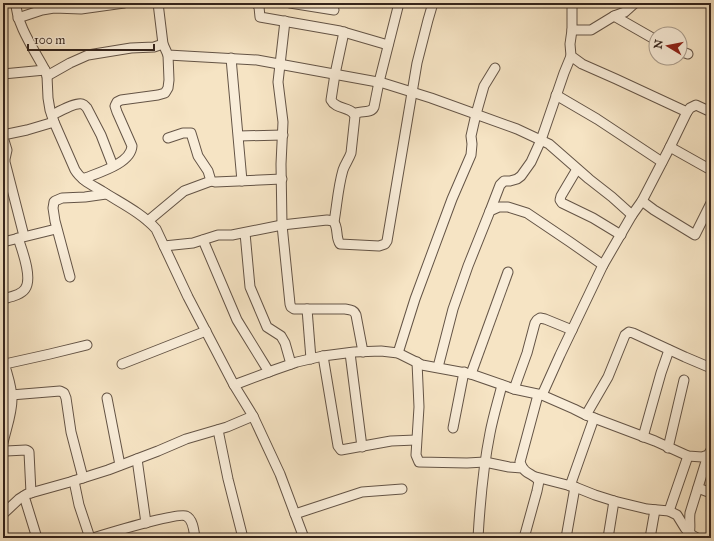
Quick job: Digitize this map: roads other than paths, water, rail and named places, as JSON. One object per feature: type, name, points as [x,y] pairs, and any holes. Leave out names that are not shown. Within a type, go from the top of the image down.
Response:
[{"type":"street","points":[[16,3],[18,18],[46,73],[48,98],[53,118],[75,170],[82,179],[148,221],[156,229],[188,298],[234,385],[253,416],[280,474],[304,538]]},
{"type":"street","points":[[18,18],[42,10],[54,8],[81,9],[124,3]]},
{"type":"street","points":[[82,179],[113,166],[127,157],[132,151],[132,146],[115,106],[117,102],[158,95],[165,93],[168,88],[168,55],[163,44],[158,3]]},
{"type":"street","points":[[290,3],[334,10]]},
{"type":"street","points":[[354,114],[373,110],[378,82],[399,3]]},
{"type":"street","points":[[354,114],[351,153],[350,158],[345,164],[340,182],[334,222],[338,240],[340,244],[384,245],[387,243],[417,63],[433,3]]},
{"type":"street","points":[[438,367],[453,309],[468,266],[500,185],[504,181],[517,179],[521,176],[531,162],[541,140],[571,56],[570,44],[572,30],[572,3]]},
{"type":"street","points":[[572,30],[592,30],[614,16],[625,12],[635,3]]},
{"type":"street","points":[[258,4],[260,17],[344,32],[388,44]]},
{"type":"street","points":[[614,16],[648,35]]},
{"type":"street","points":[[285,21],[278,82],[283,122],[281,164],[282,225],[290,304],[294,309],[345,309],[355,311],[363,352]]},
{"type":"street","points":[[344,32],[331,97],[332,102],[335,105],[350,110],[354,114]]},
{"type":"street","points":[[3,74],[46,73],[88,55],[131,48],[154,47],[163,44]]},
{"type":"street","points":[[168,55],[257,60],[378,82],[476,114],[517,129],[549,144],[632,215]]},
{"type":"street","points":[[571,56],[582,64],[687,112]]},
{"type":"street","points":[[231,58],[242,181]]},
{"type":"street","points":[[398,353],[415,299],[452,199],[471,155],[471,136],[484,86],[496,68]]},
{"type":"street","points":[[556,95],[597,119],[662,162]]},
{"type":"street","points":[[3,299],[23,292],[26,289],[28,285],[28,273],[5,162],[7,150],[3,136],[27,130],[53,118],[74,105],[84,104],[101,135],[113,166]]},
{"type":"street","points":[[692,537],[677,515],[669,511],[647,509],[614,501],[573,486],[536,477],[527,473],[522,468],[520,462],[540,395],[603,265],[632,215],[642,201],[687,112],[690,108],[696,105],[711,112]]},
{"type":"street","points":[[168,138],[183,133],[191,133],[198,156],[208,171],[211,181]]},
{"type":"street","points":[[239,136],[283,135]]},
{"type":"street","points":[[670,147],[711,170]]},
{"type":"street","points":[[577,169],[560,200],[562,203],[593,218],[621,235]]},
{"type":"street","points":[[148,221],[184,191],[211,181],[282,179]]},
{"type":"street","points":[[70,277],[56,229],[53,208],[54,202],[55,200],[62,198],[106,194]]},
{"type":"street","points":[[642,201],[695,235],[711,204]]},
{"type":"street","points":[[490,211],[508,206],[527,213],[603,265]]},
{"type":"street","points":[[164,246],[182,244],[218,236],[245,233],[282,225],[324,220],[334,222]]},
{"type":"street","points":[[3,242],[56,229]]},
{"type":"street","points":[[245,233],[250,287],[267,327],[280,336],[285,343],[291,364]]},
{"type":"street","points":[[203,240],[237,320],[269,372]]},
{"type":"street","points":[[453,428],[467,373],[508,272]]},
{"type":"street","points":[[307,309],[311,359]]},
{"type":"street","points":[[514,390],[537,320],[540,318],[545,319],[572,330]]},
{"type":"street","points":[[122,364],[206,331]]},
{"type":"street","points":[[566,538],[573,486],[590,417],[626,335],[629,332],[633,333],[711,368]]},
{"type":"street","points":[[3,442],[11,408],[9,381],[4,362],[6,363],[50,354],[87,345]]},
{"type":"street","points":[[643,437],[669,350]]},
{"type":"street","points":[[234,385],[291,364],[323,356],[381,351],[398,353],[422,365],[467,373],[514,390],[540,395],[590,417],[688,456],[702,457],[709,453]]},
{"type":"street","points":[[350,353],[362,446]]},
{"type":"street","points":[[323,356],[338,446],[341,450],[391,442],[416,440]]},
{"type":"street","points":[[417,362],[419,407],[416,455],[419,462],[485,462],[522,468]]},
{"type":"street","points":[[668,448],[684,380]]},
{"type":"street","points":[[478,538],[481,491],[485,462],[490,433],[502,385]]},
{"type":"street","points":[[11,395],[60,391],[64,393],[79,479],[79,505],[91,538],[176,515],[187,516],[191,520],[195,538]]},
{"type":"street","points":[[107,398],[120,465]]},
{"type":"street","points":[[3,514],[19,499],[28,494],[120,465],[253,416]]},
{"type":"street","points":[[218,430],[228,479],[243,538]]},
{"type":"street","points":[[3,449],[6,451],[26,450],[29,452],[28,494],[37,538]]},
{"type":"street","points":[[692,537],[689,518],[709,453]]},
{"type":"street","points":[[669,511],[688,456]]},
{"type":"street","points":[[137,459],[146,523]]},
{"type":"street","points":[[524,538],[539,481],[536,477]]},
{"type":"street","points":[[698,488],[711,493]]},
{"type":"street","points":[[295,514],[362,492],[402,489]]},
{"type":"street","points":[[608,538],[614,501]]},
{"type":"street","points":[[650,538],[655,510]]}]
